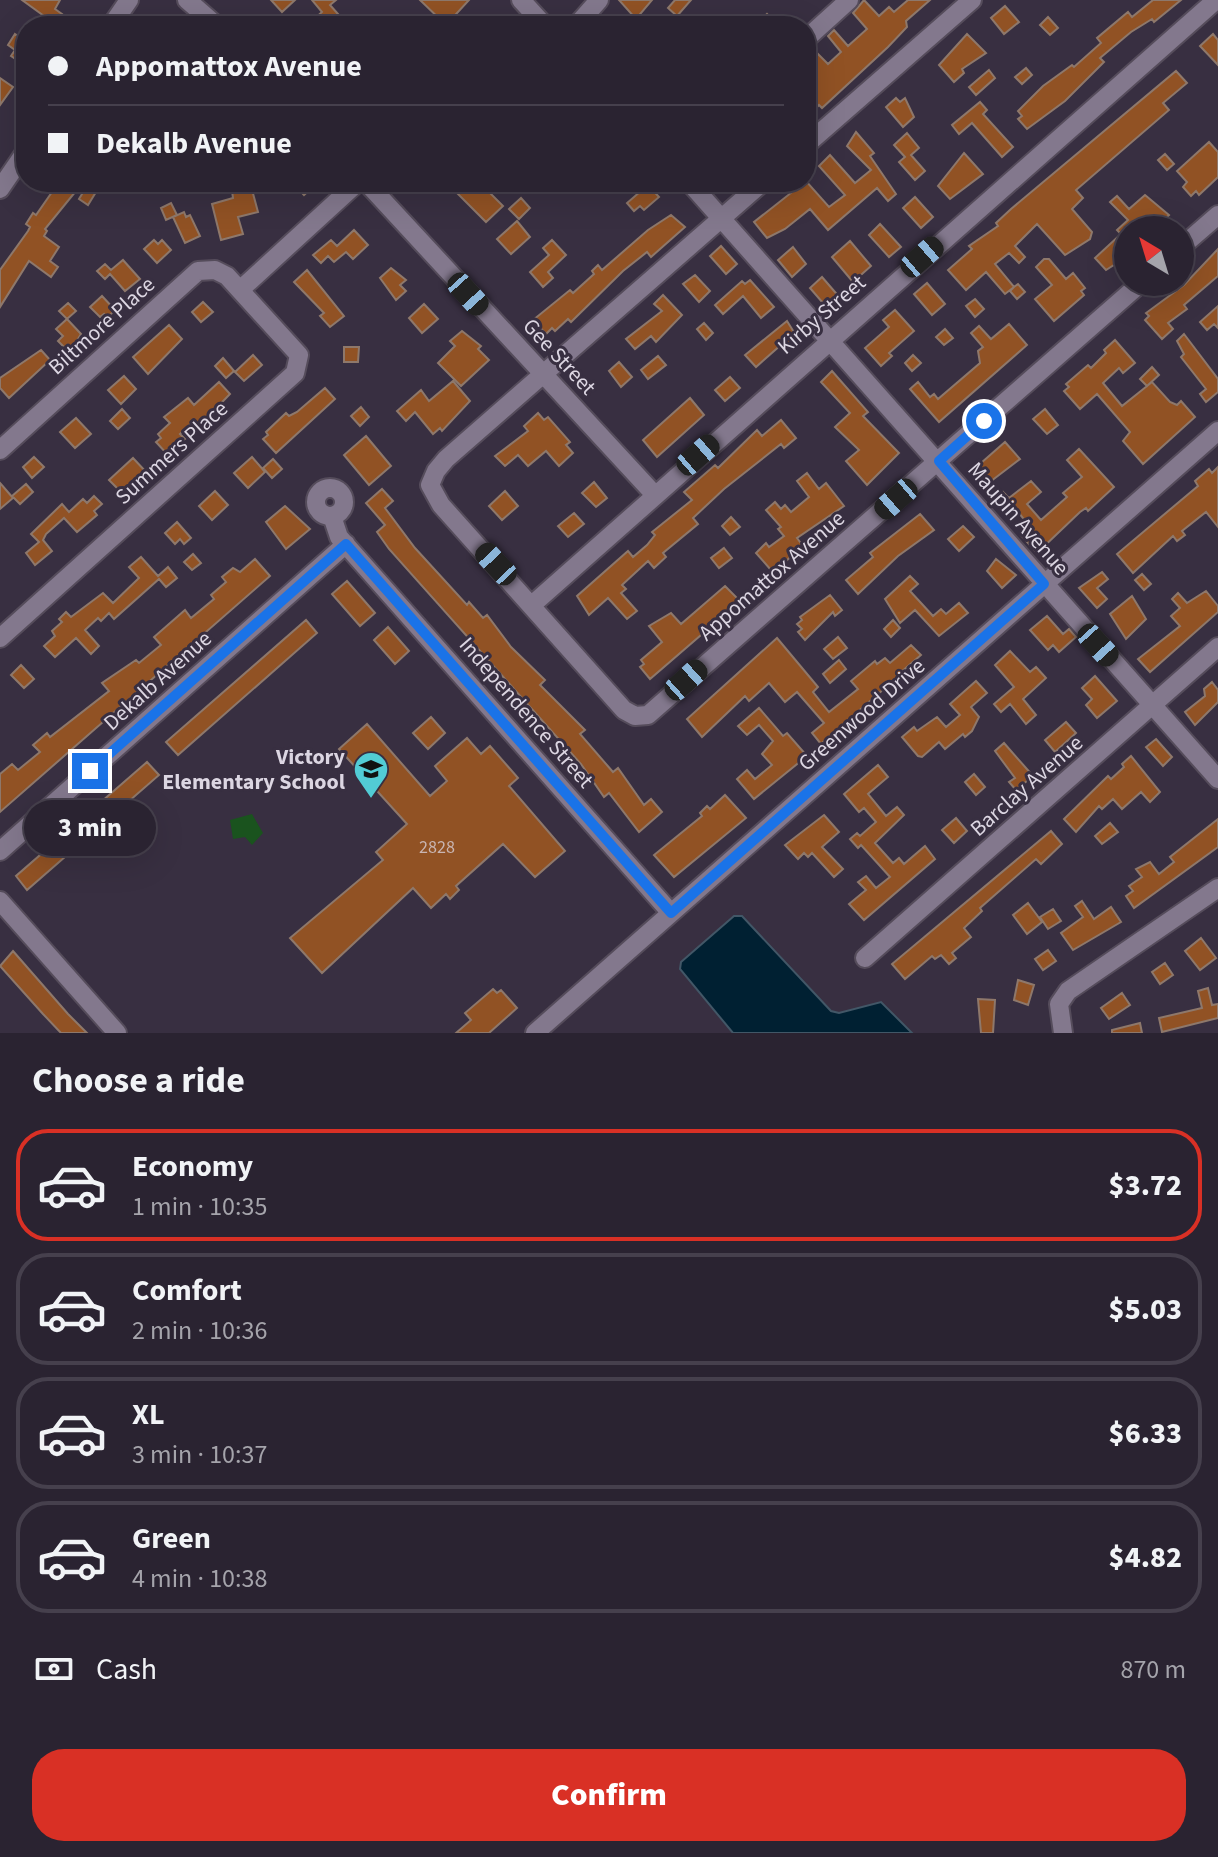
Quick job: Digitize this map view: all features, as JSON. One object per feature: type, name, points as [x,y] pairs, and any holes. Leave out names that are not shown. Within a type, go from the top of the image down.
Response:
[{"type":"street","points":[[187,0],[205,16]]},
{"type":"street","points":[[585,16],[599,0]]},
{"type":"street","points":[[816,30],[849,0]]},
{"type":"street","points":[[816,136],[972,0]]},
{"type":"street","name":"Kirby Street","points":[[533,604],[830,338],[1216,0]]},
{"type":"street","points":[[0,189],[16,166]]},
{"type":"street","points":[[240,290],[347,192]]},
{"type":"street","name":"Gee Street","points":[[375,192],[654,494]]},
{"type":"street","name":"Maupin Avenue","points":[[699,192],[1218,779]]},
{"type":"street","points":[[533,604],[441,505],[430,485],[436,471],[752,192]]},
{"type":"street","points":[[1194,236],[1218,215]]},
{"type":"street","name":"Biltmore Place","points":[[0,450],[192,274],[215,270],[240,290]]},
{"type":"street","name":"Summers Place","points":[[0,638],[295,373],[299,360],[294,348],[240,290]]},
{"type":"street","name":"Appomattox Avenue","points":[[533,604],[624,710],[635,716],[648,715],[1126,296]]},
{"type":"street","name":"Greenwood Drive","points":[[535,1033],[1218,431]]},
{"type":"street","name":"Independence Street","points":[[332,516],[335,531],[346,544],[671,913]]},
{"type":"street","name":"Dekalb Avenue","points":[[0,851],[346,544]]},
{"type":"street","name":"Barclay Avenue","points":[[865,958],[1218,647]]},
{"type":"street","points":[[1063,1033],[1059,1004],[1068,991],[1218,888]]},
{"type":"street","points":[[0,901],[117,1033]]},
{"type":"green space","points":[[252,814],[263,833],[252,845],[245,837],[233,839],[230,820]]},
{"type":"water","points":[[734,916],[742,916],[831,1011],[839,1013],[881,1002],[912,1033],[733,1033],[680,969],[681,962]]},
{"type":"building","points":[[22,0],[60,0],[55,9],[61,16],[44,16]]},
{"type":"building","points":[[271,0],[295,0],[282,12]]},
{"type":"building","points":[[312,0],[336,0],[330,5],[338,14],[336,16],[318,16],[322,12]]},
{"type":"building","points":[[420,0],[469,0],[454,16],[437,16]]},
{"type":"building","points":[[619,0],[652,0],[639,16],[633,16]]},
{"type":"building","points":[[675,0],[691,0],[677,16],[668,8]]},
{"type":"building","points":[[864,0],[879,16],[889,7],[894,12],[908,0],[930,0],[906,21],[907,27],[888,47],[822,108],[819,105],[816,108],[816,52],[828,64],[841,52],[828,36],[834,30],[848,46],[867,29],[853,13]]},
{"type":"building","points":[[1153,0],[1181,0],[1154,22],[1152,19],[1131,32],[1100,58],[1104,62],[1065,101],[1027,129],[1018,119],[1022,116],[1018,111],[1043,86],[1072,65],[1074,67],[1101,43],[1097,38],[1128,12],[1132,17]]},
{"type":"building","points":[[1005,6],[1019,22],[1004,34],[991,18]]},
{"type":"building","points":[[1048,17],[1058,28],[1050,35],[1040,25]]},
{"type":"building","points":[[967,34],[986,53],[962,69],[964,73],[954,82],[939,65]]},
{"type":"building","points":[[1213,34],[1218,40],[1218,65],[1200,46]]},
{"type":"building","points":[[16,35],[16,59],[11,56],[15,50],[8,45]]},
{"type":"building","points":[[1026,68],[1032,75],[1022,84],[1015,77]]},
{"type":"building","points":[[989,70],[995,78],[976,95],[969,87]]},
{"type":"building","points":[[1176,71],[1187,83],[1163,103],[1169,110],[1076,190],[1083,198],[1072,209],[1092,232],[1090,239],[1065,255],[1037,224],[1015,246],[1025,257],[1019,263],[1009,253],[995,264],[1014,287],[1005,294],[986,272],[966,290],[948,270],[972,249],[969,246],[998,226],[996,223],[1011,209]]},
{"type":"building","points":[[0,78],[13,87],[0,105]]},
{"type":"building","points":[[896,98],[900,102],[905,98],[914,117],[903,127],[886,107]]},
{"type":"building","points":[[980,102],[987,110],[983,114],[1013,147],[1002,157],[972,123],[959,134],[952,125]]},
{"type":"building","points":[[856,132],[874,153],[870,156],[896,194],[888,201],[877,188],[828,230],[810,209],[785,229],[767,238],[754,222],[792,192],[816,192],[829,207],[845,195],[819,166],[830,155],[855,183],[871,170],[847,146]]},
{"type":"building","points":[[907,133],[919,148],[911,155],[925,171],[915,180],[899,162],[905,157],[894,145]]},
{"type":"building","points":[[1209,142],[1218,152],[1218,177],[1199,195],[1196,191],[1191,196],[1183,187],[1187,182],[1177,171]]},
{"type":"building","points":[[964,153],[983,174],[950,199],[938,186]]},
{"type":"building","points":[[1165,154],[1174,164],[1167,170],[1158,160]]},
{"type":"building","points":[[52,192],[75,192],[45,229],[44,236],[59,247],[50,261],[58,267],[51,277],[29,261],[0,307],[0,270],[28,231],[30,227],[26,224],[33,213],[36,215]]},
{"type":"building","points":[[83,192],[96,192],[88,205],[79,199]]},
{"type":"building","points":[[232,192],[253,192],[258,212],[238,217],[243,234],[221,240],[212,204],[233,198]]},
{"type":"building","points":[[456,192],[489,192],[503,206],[486,222]]},
{"type":"building","points":[[640,192],[654,192],[659,197],[644,210],[640,206],[634,211],[627,203]]},
{"type":"building","points":[[1145,195],[1169,215],[1124,216],[1110,202],[1117,196],[1129,209]]},
{"type":"building","points":[[915,197],[933,217],[921,228],[903,208]]},
{"type":"building","points":[[521,198],[530,208],[519,219],[509,209]]},
{"type":"building","points":[[171,203],[177,215],[166,220],[161,208]]},
{"type":"building","points":[[184,212],[186,217],[190,215],[200,236],[185,243],[173,217]]},
{"type":"building","points":[[671,215],[685,227],[651,257],[647,252],[623,271],[571,322],[568,319],[555,331],[552,328],[546,334],[533,320],[570,290],[573,293],[594,274],[592,271],[598,265],[602,270],[648,230]]},
{"type":"building","points":[[517,221],[530,237],[511,254],[497,239]]},
{"type":"building","points":[[880,224],[901,247],[889,257],[869,235]]},
{"type":"building","points":[[354,230],[368,245],[353,259],[346,252],[334,262],[328,256],[321,263],[313,255],[331,240],[337,246]]},
{"type":"building","points":[[154,240],[158,244],[162,240],[171,250],[157,263],[144,249]]},
{"type":"building","points":[[552,240],[566,255],[548,272],[553,278],[543,287],[530,272],[549,255],[543,248]]},
{"type":"building","points":[[1114,240],[1114,265],[1106,270],[1095,258]]},
{"type":"building","points":[[850,241],[871,266],[853,282],[832,257]]},
{"type":"building","points":[[721,246],[737,264],[726,274],[710,256]]},
{"type":"building","points":[[793,247],[806,264],[792,277],[778,260]]},
{"type":"building","points":[[1218,249],[1218,276],[1184,305],[1187,309],[1168,323],[1173,329],[1162,339],[1145,320],[1149,316],[1146,313],[1169,296],[1194,296],[1194,274]]},
{"type":"building","points":[[1044,259],[1049,259],[1066,279],[1073,273],[1085,288],[1081,291],[1084,295],[1054,321],[1035,299],[1052,285],[1036,267]]},
{"type":"building","points":[[123,260],[140,279],[125,291],[110,274],[105,279],[97,271],[105,264],[111,270]]},
{"type":"building","points":[[391,268],[406,280],[400,285],[406,291],[396,300],[380,278]]},
{"type":"building","points":[[307,270],[344,316],[330,327],[320,316],[324,313],[294,282]]},
{"type":"building","points":[[695,275],[710,291],[699,302],[683,284]]},
{"type":"building","points":[[822,277],[841,299],[829,310],[810,288]]},
{"type":"building","points":[[750,280],[774,307],[761,318],[743,296],[723,314],[715,305],[742,281],[745,284]]},
{"type":"building","points":[[927,283],[945,304],[932,315],[914,294]]},
{"type":"building","points":[[1018,284],[1025,292],[1017,299],[1010,291]]},
{"type":"building","points":[[663,295],[682,315],[656,342],[651,336],[635,349],[626,339],[662,311],[654,304]]},
{"type":"building","points":[[102,296],[115,310],[107,318],[104,314],[100,317],[90,307]]},
{"type":"building","points":[[975,299],[984,309],[975,317],[966,306]]},
{"type":"building","points":[[203,302],[213,312],[201,322],[192,312]]},
{"type":"building","points":[[68,303],[76,311],[67,319],[59,311]]},
{"type":"building","points":[[424,304],[438,319],[422,333],[409,318]]},
{"type":"building","points":[[1218,306],[1218,328],[1214,324],[1207,330],[1200,322]]},
{"type":"building","points":[[895,310],[914,331],[889,353],[892,356],[881,366],[865,348],[889,327],[883,320]]},
{"type":"building","points":[[67,319],[81,334],[72,349],[68,345],[65,348],[58,341],[63,336],[56,329]]},
{"type":"building","points":[[787,321],[797,337],[785,348],[782,344],[756,367],[745,355]]},
{"type":"building","points":[[704,323],[713,333],[706,340],[697,329]]},
{"type":"building","points":[[1009,324],[1027,345],[939,422],[910,389],[918,382],[930,397],[934,394],[938,399],[980,363],[978,351],[983,347],[971,333],[979,326],[991,339]]},
{"type":"building","points":[[169,325],[182,339],[148,374],[133,357]]},
{"type":"building","points":[[945,329],[953,338],[944,345],[936,337]]},
{"type":"building","points":[[462,331],[481,346],[478,349],[489,360],[461,386],[438,363],[455,346],[450,341]]},
{"type":"building","points":[[1184,334],[1218,379],[1218,392],[1206,402],[1200,394],[1206,389],[1181,357],[1184,354],[1177,341]]},
{"type":"building","points":[[1115,340],[1135,363],[1123,373],[1119,368],[1103,383],[1122,406],[1152,382],[1170,402],[1177,405],[1181,401],[1195,417],[1143,464],[1123,441],[1130,432],[1097,394],[1080,409],[1064,391],[1069,387],[1066,384],[1088,365],[1091,368]]},
{"type":"building","points":[[344,347],[359,347],[358,362],[344,362]]},
{"type":"building","points":[[41,350],[50,360],[9,398],[0,388],[0,378]]},
{"type":"building","points":[[253,355],[262,365],[244,381],[235,372]]},
{"type":"building","points":[[913,355],[921,363],[912,371],[905,363]]},
{"type":"building","points":[[658,356],[666,365],[648,379],[641,370]]},
{"type":"building","points":[[223,358],[234,371],[226,378],[215,366]]},
{"type":"building","points":[[619,362],[632,377],[621,387],[609,371]]},
{"type":"building","points":[[1152,367],[1159,375],[1147,386],[1140,379]]},
{"type":"building","points":[[832,371],[868,412],[863,416],[899,453],[867,485],[846,461],[859,450],[835,427],[850,413],[821,382]]},
{"type":"building","points":[[124,376],[136,389],[121,404],[108,390]]},
{"type":"building","points":[[730,377],[740,388],[725,401],[715,390]]},
{"type":"building","points":[[453,381],[470,401],[442,431],[440,428],[433,434],[415,412],[406,421],[397,411],[421,390],[429,401]]},
{"type":"building","points":[[219,382],[230,394],[199,426],[194,421],[180,434],[185,439],[166,453],[156,442],[161,438],[158,434],[170,423],[164,417],[188,398],[194,405]]},
{"type":"building","points":[[325,388],[335,399],[276,453],[263,439],[268,435],[266,432],[286,413],[289,416],[297,412]]},
{"type":"building","points":[[690,398],[704,415],[657,457],[643,440]]},
{"type":"building","points":[[361,407],[369,417],[360,426],[351,416]]},
{"type":"building","points":[[122,409],[130,418],[118,429],[110,421]]},
{"type":"building","points":[[1045,409],[1058,425],[1047,434],[1033,419]]},
{"type":"building","points":[[538,413],[544,420],[548,417],[570,442],[566,445],[573,453],[559,466],[546,451],[528,466],[518,455],[505,466],[495,456],[528,431],[524,426]]},
{"type":"building","points":[[76,418],[91,434],[75,448],[60,432]]},
{"type":"building","points":[[781,420],[796,438],[784,448],[781,444],[724,489],[693,518],[698,524],[663,553],[666,557],[654,568],[648,561],[622,585],[626,589],[621,593],[637,611],[627,619],[608,598],[589,615],[577,596],[628,551],[633,557],[647,545],[655,535],[652,532],[692,500],[684,492],[715,465],[718,468],[757,430],[762,436]]},
{"type":"building","points":[[366,436],[391,466],[369,485],[344,455]]},
{"type":"building","points":[[1005,442],[1020,459],[986,485],[973,470]]},
{"type":"building","points":[[1079,449],[1114,487],[1088,511],[1086,508],[1080,512],[1037,553],[1021,535],[1030,527],[1011,503],[1004,510],[995,500],[1003,492],[1009,498],[1031,481],[1041,492],[1027,504],[1041,520],[1067,497],[1063,493],[1082,477],[1067,460]]},
{"type":"building","points":[[34,457],[44,467],[32,478],[23,467]]},
{"type":"building","points":[[252,457],[265,472],[248,488],[234,473]]},
{"type":"building","points":[[133,458],[147,473],[124,495],[109,480]]},
{"type":"building","points":[[273,459],[282,469],[272,478],[263,468]]},
{"type":"building","points":[[1218,467],[1218,527],[1206,512],[1182,531],[1185,535],[1177,541],[1173,536],[1133,573],[1117,554],[1198,486],[1195,481],[1209,469],[1212,473]]},
{"type":"building","points":[[807,473],[819,489],[826,483],[844,506],[797,538],[803,546],[778,568],[771,570],[756,553],[766,543],[769,547],[784,536],[778,529],[781,527],[766,510],[775,502],[781,509],[785,505],[791,512],[809,497],[797,481]]},
{"type":"building","points":[[594,482],[607,498],[596,507],[582,493]]},
{"type":"building","points":[[0,483],[13,498],[0,509]]},
{"type":"building","points":[[26,484],[33,492],[20,504],[12,496]]},
{"type":"building","points":[[382,489],[393,501],[385,508],[415,548],[467,605],[469,602],[483,618],[487,615],[511,647],[545,680],[540,685],[585,730],[580,734],[613,772],[618,768],[644,805],[651,799],[662,812],[639,832],[609,793],[604,797],[581,764],[389,549],[377,532],[385,525],[366,503]]},
{"type":"building","points":[[215,491],[228,505],[212,520],[199,506]]},
{"type":"building","points":[[505,491],[518,506],[502,520],[489,506]]},
{"type":"building","points":[[94,496],[102,504],[94,511],[97,515],[77,532],[64,518],[43,540],[52,551],[35,565],[26,553],[39,542],[31,534],[62,504],[69,512],[83,499],[87,503]]},
{"type":"building","points":[[285,506],[310,529],[286,549],[266,522]]},
{"type":"building","points":[[574,513],[584,524],[568,537],[558,526]]},
{"type":"building","points":[[920,514],[934,530],[898,556],[858,594],[846,580],[873,557],[870,553]]},
{"type":"building","points":[[731,517],[740,527],[730,535],[722,526]]},
{"type":"building","points":[[177,522],[191,538],[184,544],[180,539],[175,544],[165,533]]},
{"type":"building","points":[[963,526],[974,537],[959,551],[948,539]]},
{"type":"building","points":[[724,548],[732,558],[719,568],[711,558]]},
{"type":"building","points":[[193,554],[201,563],[192,570],[184,562]]},
{"type":"building","points":[[141,557],[158,576],[168,567],[177,578],[166,587],[159,579],[114,619],[109,613],[101,621],[98,618],[85,630],[99,646],[91,654],[76,638],[55,657],[44,646],[55,636],[52,631],[62,622],[59,619],[66,612],[71,617],[103,593],[113,603],[139,578],[129,567]]},
{"type":"building","points":[[255,559],[270,576],[0,812],[0,774],[12,764],[18,770],[40,752],[33,745],[47,733],[50,737],[109,691],[102,683],[136,660],[139,663],[161,645],[154,637],[185,610],[191,618],[214,599],[211,595],[226,582],[222,577],[233,568],[240,572]]},
{"type":"building","points":[[996,559],[1016,575],[1002,588],[987,571]]},
{"type":"building","points":[[1102,572],[1108,579],[1097,588],[1107,599],[1097,608],[1079,588]]},
{"type":"building","points":[[1142,574],[1151,584],[1144,590],[1135,580]]},
{"type":"building","points":[[910,576],[918,584],[910,591],[933,616],[941,609],[946,614],[959,603],[968,613],[939,636],[915,610],[900,623],[885,599]]},
{"type":"building","points":[[347,581],[375,613],[360,626],[332,594]]},
{"type":"building","points":[[725,586],[738,599],[737,604],[650,679],[640,667],[644,664],[641,660],[662,642],[649,626],[671,613],[681,624]]},
{"type":"building","points":[[1206,591],[1218,606],[1218,612],[1150,672],[1138,659],[1180,626],[1171,616],[1180,608],[1172,599],[1178,593],[1187,603]]},
{"type":"building","points":[[830,595],[842,610],[835,616],[833,612],[805,640],[798,632],[802,629],[797,624],[802,620],[800,617]]},
{"type":"building","points":[[1132,596],[1146,619],[1126,639],[1110,614]]},
{"type":"building","points":[[1047,616],[1063,634],[1069,629],[1076,637],[1059,652],[1053,645],[1048,650],[1030,630]]},
{"type":"building","points":[[306,620],[317,633],[178,755],[166,742]]},
{"type":"building","points":[[893,620],[900,628],[891,637],[884,629]]},
{"type":"building","points":[[388,627],[409,651],[395,664],[374,640]]},
{"type":"building","points":[[838,637],[847,648],[833,659],[824,649]]},
{"type":"building","points":[[777,638],[818,687],[813,692],[829,712],[858,689],[851,681],[875,661],[877,664],[885,658],[890,663],[911,645],[921,655],[899,674],[902,678],[895,684],[893,681],[821,744],[812,733],[824,723],[797,692],[785,702],[769,683],[749,701],[745,696],[702,737],[687,719]]},
{"type":"building","points":[[1010,651],[1030,672],[1036,667],[1046,678],[1023,699],[1036,715],[1026,724],[1010,704],[1001,712],[994,704],[1014,687],[995,665]]},
{"type":"building","points":[[839,660],[846,669],[830,683],[823,674]]},
{"type":"building","points":[[21,665],[34,679],[24,688],[11,675]]},
{"type":"building","points":[[1095,676],[1117,701],[1097,718],[1086,705],[1092,699],[1082,688]]},
{"type":"building","points":[[976,681],[987,693],[971,707],[979,717],[972,731],[965,737],[963,734],[945,749],[939,742],[922,757],[918,756],[902,737],[914,727],[917,731],[937,717],[946,727],[960,715],[950,704]]},
{"type":"building","points":[[1212,682],[1218,690],[1218,702],[1195,725],[1185,712],[1205,696],[1204,689]]},
{"type":"building","points":[[759,708],[783,736],[787,733],[807,756],[754,799],[737,779],[747,770],[755,779],[772,765],[762,754],[773,741],[759,725],[747,735],[738,726]]},
{"type":"building","points":[[431,717],[445,733],[428,749],[413,733]]},
{"type":"building","points":[[1066,722],[1076,733],[1055,752],[1045,740]]},
{"type":"building","points":[[367,724],[430,796],[447,781],[435,766],[467,738],[481,754],[490,746],[518,778],[509,786],[565,851],[535,877],[503,844],[456,886],[459,890],[450,899],[446,894],[431,908],[413,888],[322,973],[290,938],[383,860],[376,852],[407,824],[339,749]]},
{"type":"building","points":[[1156,739],[1172,757],[1163,766],[1146,747]]},
{"type":"building","points":[[1004,743],[1033,776],[1016,790],[1009,782],[1015,778],[995,751]]},
{"type":"building","points":[[1131,756],[1160,792],[1150,802],[1141,792],[1122,809],[1113,799],[1102,809],[1099,806],[1076,832],[1064,819],[1108,776],[1111,779],[1124,767],[1122,764]]},
{"type":"building","points":[[147,762],[159,775],[27,890],[16,876]]},
{"type":"building","points":[[878,765],[888,777],[868,794],[886,816],[897,807],[904,815],[875,843],[893,863],[899,858],[904,864],[925,846],[935,859],[864,920],[849,904],[866,890],[858,882],[866,876],[876,888],[890,877],[861,845],[858,848],[850,839],[857,833],[860,836],[876,822],[864,808],[859,812],[844,794]]},
{"type":"building","points":[[974,774],[985,787],[976,795],[965,782]]},
{"type":"building","points":[[725,795],[746,818],[674,877],[654,855],[702,816],[700,813],[707,806],[710,809]]},
{"type":"building","points":[[824,815],[839,832],[822,847],[843,869],[834,877],[812,853],[808,857],[804,853],[798,859],[785,845]]},
{"type":"building","points":[[956,818],[967,831],[954,843],[942,830]]},
{"type":"building","points":[[1218,819],[1218,847],[1134,908],[1126,896],[1133,891],[1129,886],[1142,877],[1136,869],[1150,862],[1159,874],[1174,862],[1170,857]]},
{"type":"building","points":[[1110,823],[1118,832],[1102,844],[1095,836]]},
{"type":"building","points":[[1051,831],[1062,844],[1041,864],[1036,859],[980,908],[982,911],[964,928],[971,937],[952,953],[956,958],[949,964],[941,955],[935,959],[932,956],[905,979],[892,964]]},
{"type":"building","points":[[1082,901],[1094,919],[1111,907],[1121,922],[1073,950],[1061,933],[1083,917],[1075,906]]},
{"type":"building","points":[[1028,903],[1042,922],[1027,934],[1013,915]]},
{"type":"building","points":[[1053,909],[1061,921],[1048,929],[1040,917]]},
{"type":"building","points":[[1201,938],[1216,958],[1200,970],[1185,951]]},
{"type":"building","points":[[1048,950],[1056,961],[1043,970],[1035,959]]},
{"type":"building","points":[[13,951],[87,1033],[61,1033],[43,1014],[0,966]]},
{"type":"building","points":[[1165,963],[1173,975],[1160,984],[1152,972]]},
{"type":"building","points":[[1018,980],[1034,985],[1028,1005],[1014,1000]]},
{"type":"building","points":[[1208,988],[1212,1005],[1218,1004],[1218,1018],[1162,1032],[1159,1018],[1202,1008],[1198,991]]},
{"type":"building","points":[[493,989],[497,993],[501,990],[517,1008],[489,1033],[456,1033],[471,1020],[465,1013]]},
{"type":"building","points":[[1122,993],[1130,1005],[1109,1019],[1101,1008]]},
{"type":"building","points":[[978,999],[995,1000],[993,1033],[981,1033]]},
{"type":"building","points":[[1140,1023],[1142,1033],[1112,1033],[1112,1030]]},
{"type":"place","name":"Victory Elementary School","points":[[371,800]]},
{"type":"route","points":[[90,771],[346,544],[671,913],[1044,584],[939,461],[984,421]]}]
